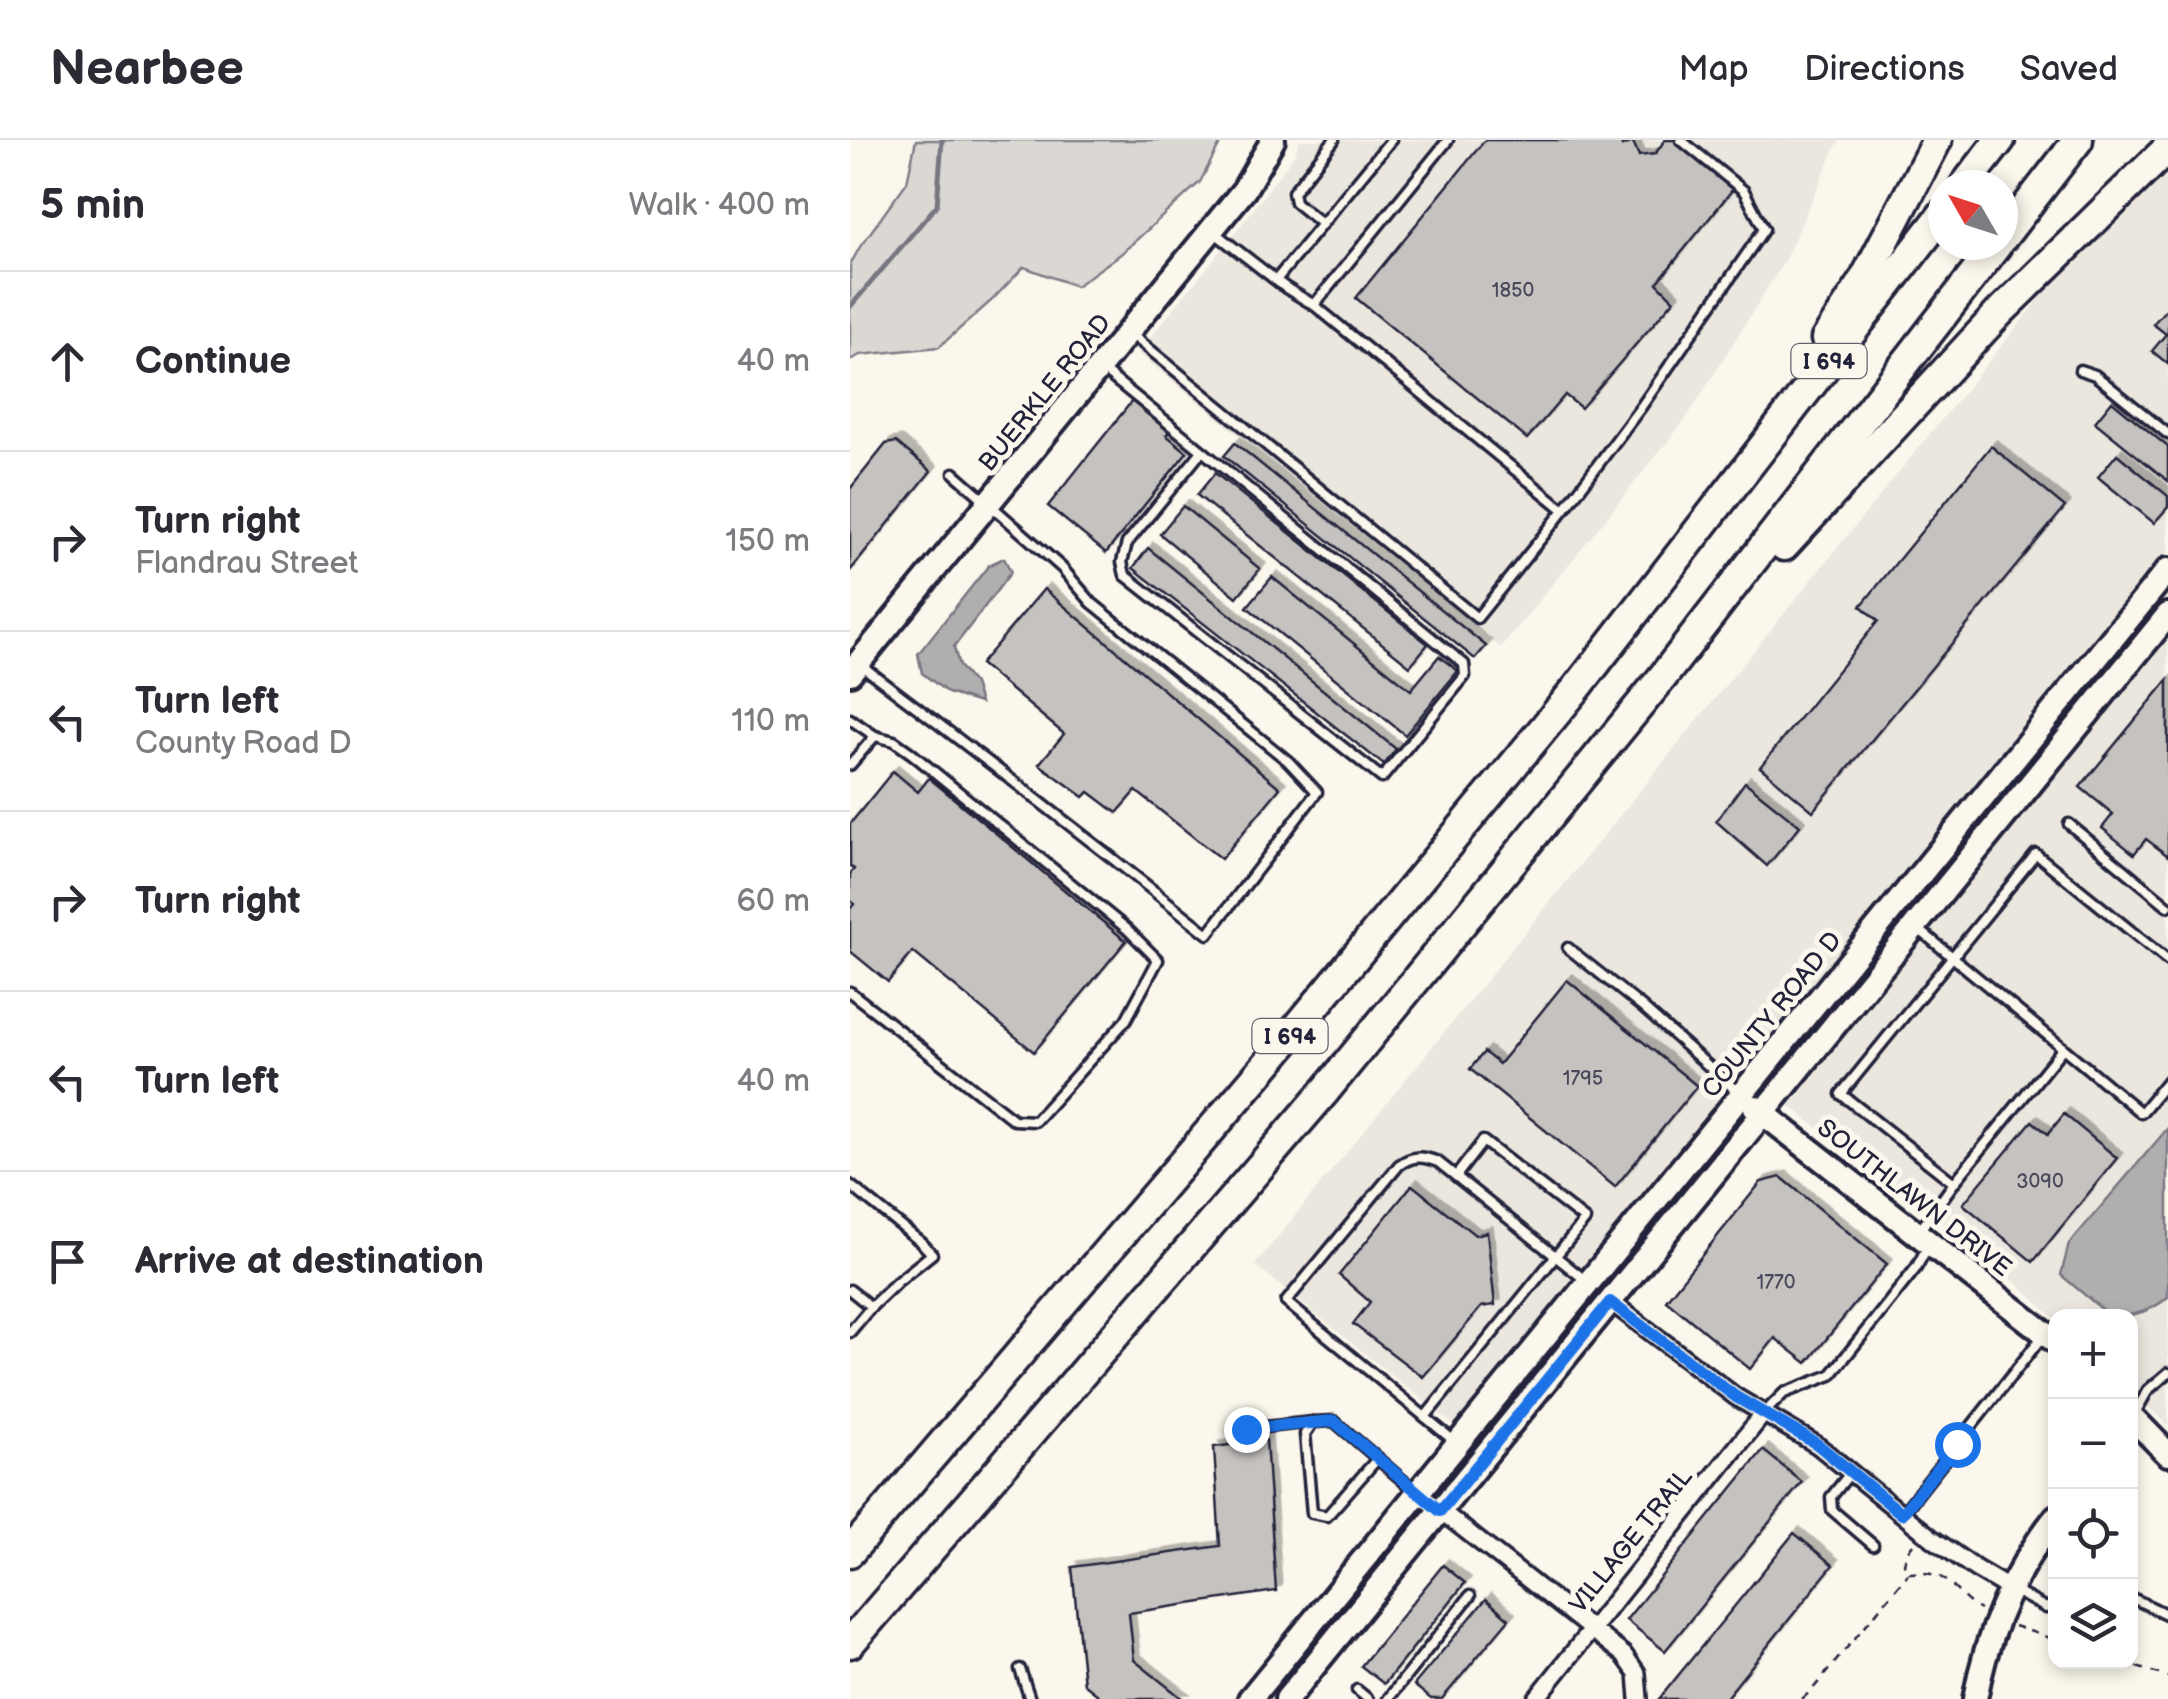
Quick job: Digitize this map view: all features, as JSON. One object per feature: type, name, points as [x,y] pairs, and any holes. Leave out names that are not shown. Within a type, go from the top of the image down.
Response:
[{"type":"highway","points":[[1716,508],[1862,284],[1937,140]]},
{"type":"highway","points":[[1977,170],[2000,140]]},
{"type":"highway","points":[[2018,218],[2078,140]]},
{"type":"highway","points":[[1661,679],[1998,314],[2168,148]]},
{"type":"highway","name":"I 694","points":[[850,1552],[1285,1042],[1576,689],[1928,233]]},
{"type":"highway","name":"I 694","points":[[850,1644],[1326,1090],[1661,679],[1984,260]]},
{"type":"street","name":"BUERKLE ROAD","points":[[854,668],[1244,190],[1273,140]]},
{"type":"street","name":"COUNTY ROAD D","points":[[1250,1699],[2164,582]]},
{"type":"street","points":[[1288,1699],[2168,615]]},
{"type":"street","name":"SOUTHLAWN DRIVE","points":[[1741,1095],[2048,1336]]},
{"type":"street","points":[[1610,1302],[1736,1397],[1817,1444],[1923,1531],[1976,1570],[2010,1589]]},
{"type":"street","name":"VILLAGE TRAIL","points":[[1536,1699],[1764,1413]]},
{"type":"street","points":[[2138,1424],[2168,1454]]},
{"type":"street","points":[[1418,1492],[1631,1662],[1637,1674],[1639,1699]]},
{"type":"street","points":[[1976,1699],[1997,1619],[2010,1589],[2048,1527]]},
{"type":"lane","points":[[1322,224],[1295,202],[1293,192],[1334,140]]},
{"type":"lane","points":[[1276,280],[1391,140]]},
{"type":"lane","points":[[1314,306],[1448,140]]},
{"type":"lane","points":[[1129,332],[1477,618],[1641,408],[1764,229],[1744,191],[1681,140]]},
{"type":"lane","points":[[1211,230],[1314,306],[1564,510]]},
{"type":"lane","points":[[1100,367],[1464,664],[1464,676],[1382,778],[1125,575],[1122,562],[1127,543],[1202,452]]},
{"type":"lane","points":[[2080,370],[2095,375],[2168,434]]},
{"type":"lane","points":[[854,668],[1060,815],[1208,934],[1318,792],[1288,762],[1092,602],[1062,568],[954,472]]},
{"type":"lane","points":[[850,719],[874,736],[894,740],[911,753],[1126,929],[1158,960],[1126,1020],[1036,1121],[1014,1120],[850,992]]},
{"type":"lane","points":[[850,765],[874,736]]},
{"type":"lane","points":[[2069,824],[2168,906]]},
{"type":"lane","points":[[1954,1183],[1842,1094],[2036,854],[2168,961]]},
{"type":"lane","points":[[1916,928],[2140,1113],[2168,1080]]},
{"type":"lane","points":[[1568,948],[1741,1095]]},
{"type":"lane","points":[[1764,1413],[1784,1393],[1831,1375],[1916,1268],[1923,1239],[1954,1183],[2063,1048]]},
{"type":"lane","points":[[1424,1417],[1585,1220],[1483,1141],[1456,1176]]},
{"type":"lane","points":[[1457,1444],[1286,1302],[1408,1158],[1426,1157],[1438,1162],[1588,1283]]},
{"type":"lane","points":[[850,1185],[932,1254],[897,1282],[850,1332]]},
{"type":"lane","points":[[850,1290],[871,1307]]},
{"type":"lane","points":[[1902,1514],[2048,1340]]},
{"type":"lane","points":[[2138,1406],[2148,1390],[2168,1373]]},
{"type":"lane","points":[[1246,1429],[1334,1421],[1418,1492]]},
{"type":"lane","points":[[1313,1422],[1306,1434],[1312,1512],[1327,1516],[1378,1458]]},
{"type":"lane","points":[[1851,1472],[1831,1497],[1832,1510],[1872,1544]]},
{"type":"lane","points":[[2010,1589],[2048,1607]]},
{"type":"lane","points":[[1388,1699],[1470,1596]]},
{"type":"lane","points":[[2138,1601],[2168,1615]]},
{"type":"lane","points":[[1020,1668],[1030,1699]]},
{"type":"lane","points":[[1357,1690],[1368,1699]]},
{"type":"path","points":[[1909,1573],[1904,1564],[1907,1552],[1923,1531]]},
{"type":"path","points":[[1802,1699],[1909,1573],[1929,1572],[1950,1582],[1971,1604],[1997,1619],[2048,1637]]},
{"type":"path","points":[[2138,1667],[2168,1677]]},
{"type":"shaded area","points":[[916,140],[1222,140],[1200,182],[1122,253],[1076,286],[1024,267],[939,347],[860,355],[850,360],[850,265],[907,182]]},
{"type":"shaded area","points":[[1300,140],[1841,140],[1785,260],[1686,419],[1501,648],[1138,353],[1246,219],[1294,155]]},
{"type":"shaded area","points":[[2168,174],[2168,1427],[2138,1396],[2138,1309],[2048,1309],[2048,1312],[2020,1286],[1777,1096],[1752,1085],[1466,1435],[1255,1265],[2059,275]]},
{"type":"shaded area","points":[[1004,558],[1011,572],[954,647],[959,666],[974,684],[980,703],[948,693],[922,673],[918,654],[989,565]]},
{"type":"shaded area","points":[[2168,1128],[2168,1297],[2138,1313],[2138,1309],[2102,1309],[2061,1275],[2069,1244]]},
{"type":"building","points":[[1485,140],[1621,140],[1622,146],[1633,142],[1639,156],[1655,154],[1665,140],[1676,140],[1733,189],[1657,283],[1674,300],[1581,408],[1565,395],[1527,439],[1356,298]]},
{"type":"building","points":[[2168,307],[2168,364],[2152,351],[2166,334],[2153,324]]},
{"type":"building","points":[[1132,401],[1170,431],[1166,435],[1187,452],[1106,553],[1048,506]]},
{"type":"building","points":[[2112,401],[2168,447],[2168,481],[2095,422]]},
{"type":"building","points":[[896,442],[931,471],[850,571],[850,489],[886,444]]},
{"type":"building","points":[[1235,443],[1486,646],[1475,659],[1224,456]]},
{"type":"building","points":[[1991,446],[2065,507],[1813,811],[1760,767],[1878,621],[1861,606]]},
{"type":"building","points":[[2117,454],[2168,496],[2168,507],[2154,523],[2098,477]]},
{"type":"building","points":[[1215,473],[1428,644],[1410,666],[1197,495]]},
{"type":"building","points":[[1183,506],[1260,569],[1237,597],[1160,534]]},
{"type":"building","points":[[1148,548],[1396,749],[1384,765],[1133,568]]},
{"type":"building","points":[[1272,577],[1411,690],[1439,656],[1458,671],[1405,735],[1247,607]]},
{"type":"building","points":[[1044,589],[1280,788],[1221,859],[1136,791],[1117,813],[1089,792],[1084,797],[1039,764],[1064,734],[980,664]]},
{"type":"building","points":[[2168,680],[2168,856],[2146,839],[2134,854],[2102,828],[2113,814],[2080,787]]},
{"type":"building","points":[[893,771],[918,792],[929,778],[1126,941],[1034,1052],[913,952],[888,982],[850,951],[850,909],[854,904],[850,900],[850,874],[854,869],[850,866],[850,824]]},
{"type":"building","points":[[1745,782],[1800,826],[1767,866],[1716,821]]},
{"type":"building","points":[[1567,980],[1697,1086],[1615,1187],[1470,1069],[1484,1052],[1499,1064]]},
{"type":"building","points":[[2064,1114],[2117,1158],[2033,1262],[1963,1204],[2032,1121],[2048,1134]]},
{"type":"building","points":[[1781,1177],[1887,1264],[1807,1363],[1775,1338],[1750,1369],[1666,1300],[1761,1182]]},
{"type":"building","points":[[1412,1185],[1475,1235],[1487,1232],[1495,1305],[1481,1307],[1423,1377],[1353,1324],[1370,1302],[1339,1275]]},
{"type":"building","points":[[1266,1440],[1276,1591],[1129,1613],[1134,1660],[1183,1699],[1103,1699],[1084,1684],[1072,1567],[1220,1546],[1214,1447]]},
{"type":"building","points":[[1763,1450],[1802,1482],[1665,1651],[1626,1620]]},
{"type":"building","points":[[1794,1533],[1833,1565],[1725,1699],[1659,1699]]},
{"type":"building","points":[[1443,1565],[1465,1583],[1384,1684],[1361,1666]]},
{"type":"building","points":[[1486,1599],[1509,1619],[1442,1699],[1431,1699],[1414,1685]]},
{"type":"waterway","points":[[850,307],[937,205],[942,140]]},
{"type":"route","points":[[1246,1429],[1334,1421],[1440,1511],[1610,1302],[1736,1397],[1817,1444],[1902,1514],[1957,1444]]}]
